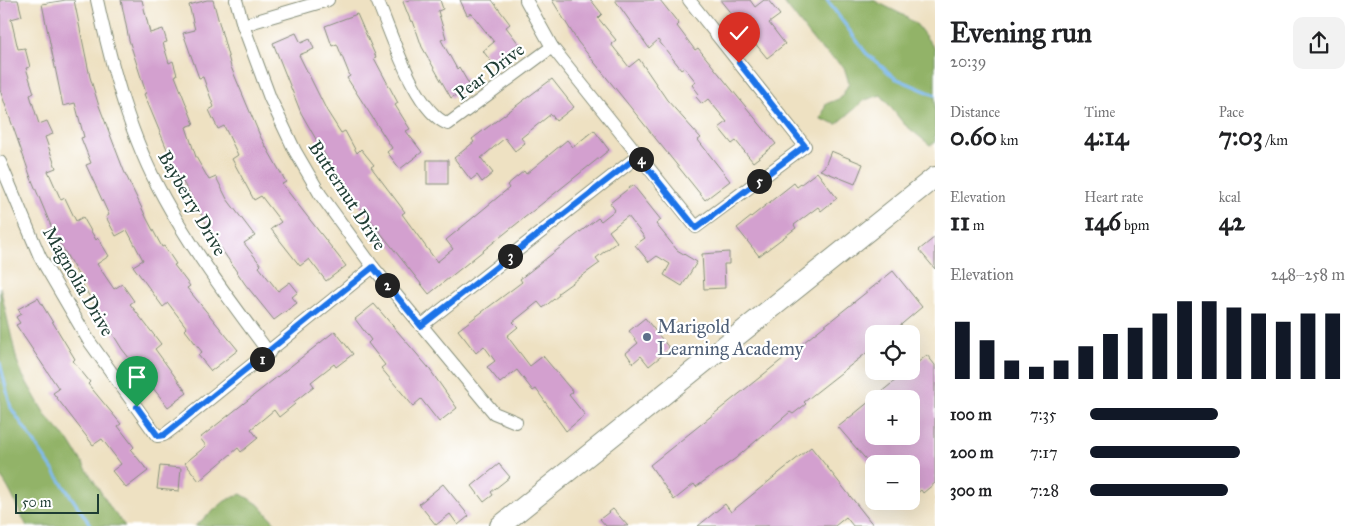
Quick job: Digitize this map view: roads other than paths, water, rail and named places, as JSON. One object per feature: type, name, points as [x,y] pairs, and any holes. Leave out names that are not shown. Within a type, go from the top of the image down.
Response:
[{"type":"main road","points":[[500,526],[935,177]]},
{"type":"street","name":"Bayberry Drive","points":[[97,0],[122,99],[140,149],[164,198],[228,298],[269,353]]},
{"type":"street","name":"Butternut Drive","points":[[236,0],[243,25],[270,98],[295,151],[320,194],[373,267],[494,413],[516,422]]},
{"type":"street","points":[[243,25],[328,0]]},
{"type":"street","name":"Pear Drive","points":[[377,0],[411,81],[437,120],[448,124],[552,47]]},
{"type":"street","points":[[526,0],[552,47],[696,228],[805,146],[689,0]]},
{"type":"street","points":[[421,326],[638,156]]},
{"type":"street","name":"Magnolia Drive","points":[[0,162],[40,257],[89,341],[158,436],[164,435],[269,353]]},
{"type":"street","points":[[269,353],[373,267]]},
{"type":"waterway","points":[[827,0],[866,53],[895,78],[935,95]]},
{"type":"waterway","points":[[0,363],[11,408],[91,526]]},
{"type":"place","name":"Marigold Learning Academy","points":[[647,337]]}]
